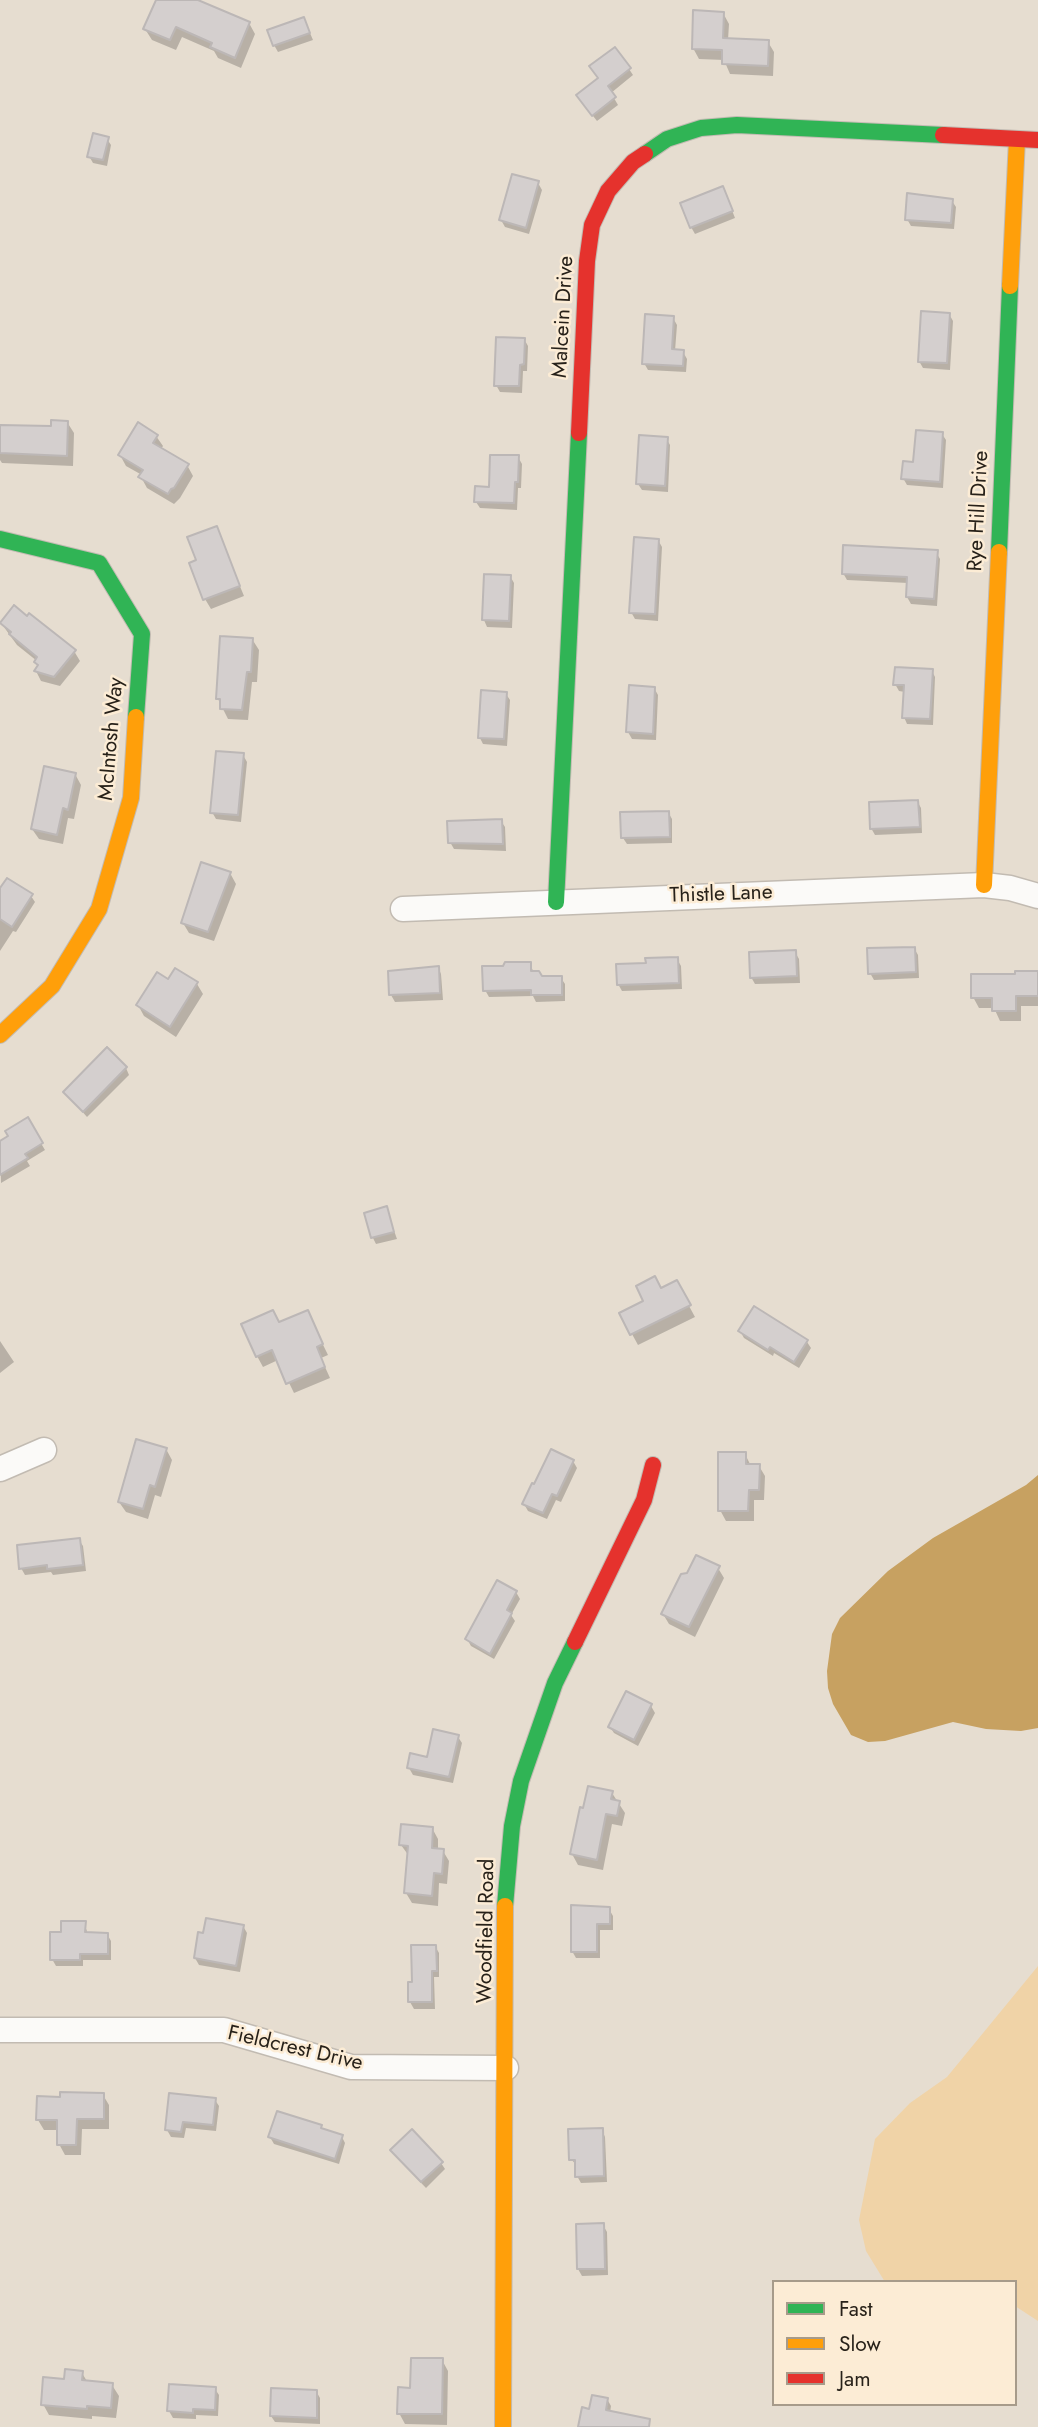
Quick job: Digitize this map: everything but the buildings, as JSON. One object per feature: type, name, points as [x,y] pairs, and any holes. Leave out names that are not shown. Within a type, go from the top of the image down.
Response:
[{"type":"street","name":"Malcein Drive","points":[[556,902],[587,261],[592,225],[608,191],[633,162],[667,139],[701,128],[737,125],[1038,140]]},
{"type":"street","name":"Rye Hill Drive","points":[[984,885],[1017,139]]},
{"type":"street","name":"McIntosh Way","points":[[0,539],[99,563],[142,634],[131,798],[99,909],[52,986],[0,1035]]},
{"type":"street","name":"Thistle Lane","points":[[403,909],[984,885],[1010,888],[1038,896]]},
{"type":"street","points":[[0,1469],[44,1450]]},
{"type":"street","name":"Woodfield Road","points":[[503,2427],[506,1898],[512,1826],[521,1780],[555,1684],[644,1500],[653,1465]]},
{"type":"street","name":"Fieldcrest Drive","points":[[0,2029],[224,2030],[351,2067],[506,2068]]},
{"type":"shaded area","points":[[1038,1475],[1038,1728],[1021,1731],[986,1729],[953,1722],[885,1741],[868,1742],[851,1735],[833,1704],[828,1688],[827,1671],[832,1634],[840,1618],[888,1571],[933,1538],[1026,1485]]},
{"type":"shaded area","points":[[1038,1966],[1038,2321],[1017,2307],[1017,2280],[884,2280],[866,2251],[859,2220],[875,2139],[910,2103],[947,2077]]},
{"type":"traffic: fast","points":[[645,154],[667,139],[701,128],[737,125],[943,135]]},
{"type":"traffic: fast","points":[[999,552],[1010,286]]},
{"type":"traffic: fast","points":[[556,902],[579,433]]},
{"type":"traffic: fast","points":[[0,539],[99,563],[142,634],[136,717]]},
{"type":"traffic: fast","points":[[505,1906],[512,1826],[521,1781],[555,1683],[575,1642]]},
{"type":"traffic: slow","points":[[1010,286],[1017,139]]},
{"type":"traffic: slow","points":[[984,885],[999,552]]},
{"type":"traffic: slow","points":[[0,1035],[52,986],[99,909],[131,798],[136,717]]},
{"type":"traffic: slow","points":[[503,2427],[505,1906]]},
{"type":"traffic: jam","points":[[943,135],[1038,140]]},
{"type":"traffic: jam","points":[[579,433],[587,261],[592,225],[608,191],[633,162],[645,154]]},
{"type":"traffic: jam","points":[[575,1642],[644,1500],[653,1465]]}]
